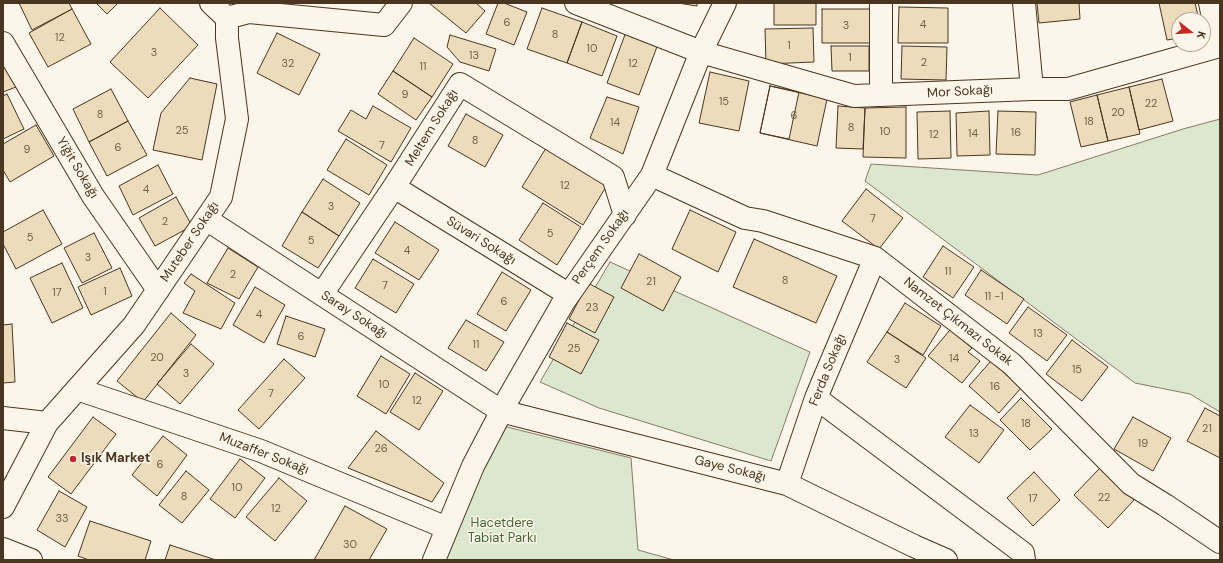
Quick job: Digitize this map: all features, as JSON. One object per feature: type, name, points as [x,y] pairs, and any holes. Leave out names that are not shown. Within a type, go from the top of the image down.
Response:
[{"type":"street","points":[[211,3],[227,18],[249,12],[384,25],[401,3]]},
{"type":"street","points":[[576,3],[701,52]]},
{"type":"street","name":"Perçem Sokağı","points":[[434,560],[473,466],[502,411],[568,294],[652,175],[701,52],[725,3]]},
{"type":"street","points":[[881,3],[881,95]]},
{"type":"street","points":[[1024,3],[1032,88]]},
{"type":"street","points":[[1210,3],[1219,46]]},
{"type":"street","name":"Muteber Sokağı","points":[[3,507],[46,423],[134,325],[221,198],[237,119],[227,38],[227,18]]},
{"type":"street","name":"Yiğit Sokağı","points":[[3,43],[93,196],[158,290]]},
{"type":"street","name":"Mor Sokağı","points":[[701,52],[854,96],[1032,88],[1068,89],[1219,46]]},
{"type":"street","name":"Meltem Sokağı","points":[[322,294],[394,187],[460,84],[613,177],[625,215]]},
{"type":"street","name":"Namzet Çıkmazı Sokak","points":[[652,175],[745,218],[763,221],[875,258],[1012,364],[1131,484],[1220,542]]},
{"type":"street","name":"Süvari Sokağı","points":[[394,187],[568,294]]},
{"type":"street","name":"Saray Sokağı","points":[[206,219],[502,411]]},
{"type":"street","name":"Ferda Sokağı","points":[[787,484],[816,398],[875,258]]},
{"type":"street","name":"Muzaffer Sokağı","points":[[77,389],[261,451],[447,528]]},
{"type":"street","points":[[816,398],[1023,554],[1024,560]]},
{"type":"street","name":"Gaye Sokağı","points":[[502,411],[787,484],[946,560]]},
{"type":"street","points":[[3,418],[46,423]]},
{"type":"street","points":[[3,549],[28,559]]},
{"type":"green space","points":[[1220,119],[1220,412],[1190,394],[1135,383],[865,181],[871,164],[1038,175],[1183,129]]},
{"type":"green space","points":[[610,262],[810,352],[771,461],[599,408],[540,382]]},
{"type":"green space","name":"Hacetdere Tabiat Parkı","points":[[503,426],[631,458],[638,550],[674,560],[442,560]]},
{"type":"building","points":[[19,3],[69,3],[72,9],[32,30]]},
{"type":"building","points":[[96,3],[118,3],[107,14]]},
{"type":"building","points":[[429,3],[476,3],[485,11],[466,33]]},
{"type":"building","points":[[498,3],[504,3],[527,12],[514,45],[486,34]]},
{"type":"building","points":[[678,3],[697,3],[697,6]]},
{"type":"building","points":[[774,3],[816,3],[816,25],[774,25]]},
{"type":"building","points":[[1037,3],[1079,3],[1080,19],[1039,23]]},
{"type":"building","points":[[1159,3],[1195,3],[1197,12],[1171,12],[1171,39],[1167,40]]},
{"type":"building","points":[[899,7],[948,8],[948,43],[898,43]]},
{"type":"building","points":[[160,8],[198,45],[148,98],[110,62]]},
{"type":"building","points":[[542,8],[582,22],[567,63],[527,49]]},
{"type":"building","points":[[72,9],[91,44],[48,67],[29,33]]},
{"type":"building","points":[[822,9],[871,9],[871,43],[822,43]]},
{"type":"building","points":[[582,22],[617,36],[602,76],[567,63]]},
{"type":"building","points":[[813,28],[814,62],[766,64],[765,29]]},
{"type":"building","points":[[626,32],[658,44],[639,95],[607,83]]},
{"type":"building","points":[[277,33],[320,54],[299,95],[257,73]]},
{"type":"building","points":[[450,35],[496,49],[489,71],[460,62],[447,47]]},
{"type":"building","points":[[414,38],[453,64],[432,97],[393,71]]},
{"type":"building","points":[[831,46],[869,46],[869,71],[832,71]]},
{"type":"building","points":[[902,46],[947,47],[946,80],[901,79]]},
{"type":"building","points":[[3,51],[16,87],[3,92]]},
{"type":"building","points":[[393,71],[432,97],[416,120],[378,94]]},
{"type":"building","points":[[710,72],[749,81],[739,131],[699,123]]},
{"type":"building","points":[[190,78],[217,84],[202,160],[153,150],[161,113]]},
{"type":"building","points":[[1162,79],[1173,121],[1139,130],[1129,87]]},
{"type":"building","points":[[770,86],[827,99],[817,146],[760,133]]},
{"type":"building","points":[[770,86],[799,92],[789,139],[760,133]]},
{"type":"building","points":[[1129,87],[1140,134],[1108,141],[1097,95]]},
{"type":"building","points":[[111,89],[128,121],[89,142],[73,109]]},
{"type":"building","points":[[7,94],[24,129],[3,139],[3,96]]},
{"type":"building","points":[[1097,95],[1108,141],[1081,147],[1070,102]]},
{"type":"building","points":[[607,97],[639,107],[623,154],[590,138]]},
{"type":"building","points":[[373,106],[411,128],[391,162],[338,131],[351,110],[366,119]]},
{"type":"building","points":[[838,106],[865,108],[863,149],[836,148]]},
{"type":"building","points":[[906,107],[906,158],[863,157],[865,108]]},
{"type":"building","points":[[950,111],[951,158],[918,159],[917,112]]},
{"type":"building","points":[[989,111],[990,155],[957,156],[956,113]]},
{"type":"building","points":[[998,111],[1036,112],[1035,155],[996,154]]},
{"type":"building","points":[[466,114],[503,135],[485,167],[448,146]]},
{"type":"building","points":[[128,121],[147,155],[107,176],[89,142]]},
{"type":"building","points":[[36,125],[54,156],[10,182],[3,170],[3,144]]},
{"type":"building","points":[[346,139],[387,165],[369,195],[327,170]]},
{"type":"building","points":[[546,148],[607,185],[583,225],[522,187]]},
{"type":"building","points":[[158,165],[173,194],[133,215],[119,186]]},
{"type":"building","points":[[323,179],[360,203],[339,236],[302,212]]},
{"type":"building","points":[[866,189],[903,218],[879,249],[842,221]]},
{"type":"building","points":[[176,197],[192,226],[155,246],[139,218]]},
{"type":"building","points":[[543,203],[581,227],[557,265],[519,240]]},
{"type":"building","points":[[43,210],[62,244],[16,269],[3,244],[3,232]]},
{"type":"building","points":[[690,210],[736,232],[718,272],[672,249]]},
{"type":"building","points":[[302,212],[339,236],[318,268],[282,246]]},
{"type":"building","points":[[395,222],[439,250],[419,280],[375,253]]},
{"type":"building","points":[[94,233],[112,268],[82,283],[64,248]]},
{"type":"building","points":[[754,239],[837,276],[816,323],[733,287]]},
{"type":"building","points":[[943,246],[974,267],[953,298],[923,277]]},
{"type":"building","points":[[228,248],[258,267],[239,299],[207,283]]},
{"type":"building","points":[[639,254],[681,277],[663,311],[621,288]]},
{"type":"building","points":[[373,259],[414,284],[396,313],[355,288]]},
{"type":"building","points":[[62,263],[83,308],[52,323],[30,278]]},
{"type":"building","points":[[120,268],[132,296],[91,315],[78,287]]},
{"type":"building","points":[[981,270],[1024,299],[1007,324],[965,295]]},
{"type":"building","points":[[502,272],[531,290],[506,331],[477,314]]},
{"type":"building","points":[[191,274],[235,303],[221,329],[183,313],[195,291],[184,283]]},
{"type":"building","points":[[588,283],[614,297],[595,333],[569,319]]},
{"type":"building","points":[[255,287],[285,305],[264,343],[233,325]]},
{"type":"building","points":[[905,303],[941,326],[923,355],[887,332]]},
{"type":"building","points":[[1028,307],[1067,335],[1047,361],[1009,333]]},
{"type":"building","points":[[171,313],[196,335],[143,402],[117,381]]},
{"type":"building","points":[[286,316],[325,329],[315,357],[277,344]]},
{"type":"building","points":[[466,320],[504,342],[486,371],[448,348]]},
{"type":"building","points":[[567,323],[599,340],[581,374],[549,357]]},
{"type":"building","points":[[12,324],[15,382],[3,383],[3,325]]},
{"type":"building","points":[[950,330],[972,348],[968,352],[980,361],[962,383],[928,356]]},
{"type":"building","points":[[887,332],[926,358],[906,388],[867,362]]},
{"type":"building","points":[[1072,340],[1108,367],[1082,401],[1046,374]]},
{"type":"building","points":[[191,344],[214,364],[180,404],[157,384]]},
{"type":"building","points":[[381,356],[410,374],[386,414],[357,396]]},
{"type":"building","points":[[284,359],[305,378],[259,429],[238,410]]},
{"type":"building","points":[[991,361],[1021,388],[999,413],[969,386]]},
{"type":"building","points":[[415,373],[443,391],[419,430],[390,412]]},
{"type":"building","points":[[1021,398],[1052,429],[1030,450],[1000,420]]},
{"type":"building","points":[[970,405],[1004,430],[979,463],[945,437]]},
{"type":"building","points":[[1205,408],[1220,416],[1220,458],[1187,441]]},
{"type":"building","points":[[93,417],[116,434],[71,494],[48,477]]},
{"type":"building","points":[[1133,417],[1171,438],[1153,471],[1114,449]]},
{"type":"building","points":[[376,431],[444,483],[432,502],[348,468]]},
{"type":"building","points":[[163,436],[187,455],[157,496],[132,475]]},
{"type":"building","points":[[240,459],[265,478],[235,518],[210,499]]},
{"type":"building","points":[[1100,468],[1134,500],[1108,528],[1074,495]]},
{"type":"building","points":[[186,471],[209,490],[182,523],[159,505]]},
{"type":"building","points":[[1034,472],[1060,500],[1033,526],[1007,498]]},
{"type":"building","points":[[279,478],[307,501],[275,541],[246,517]]},
{"type":"building","points":[[59,491],[87,507],[65,547],[37,530]]},
{"type":"building","points":[[345,506],[387,529],[369,560],[314,560]]},
{"type":"building","points":[[90,521],[151,541],[145,560],[89,560],[78,556]]},
{"type":"building","points":[[170,545],[216,560],[165,560]]},
{"type":"place","name":"Işık Market","points":[[73,459]]}]
